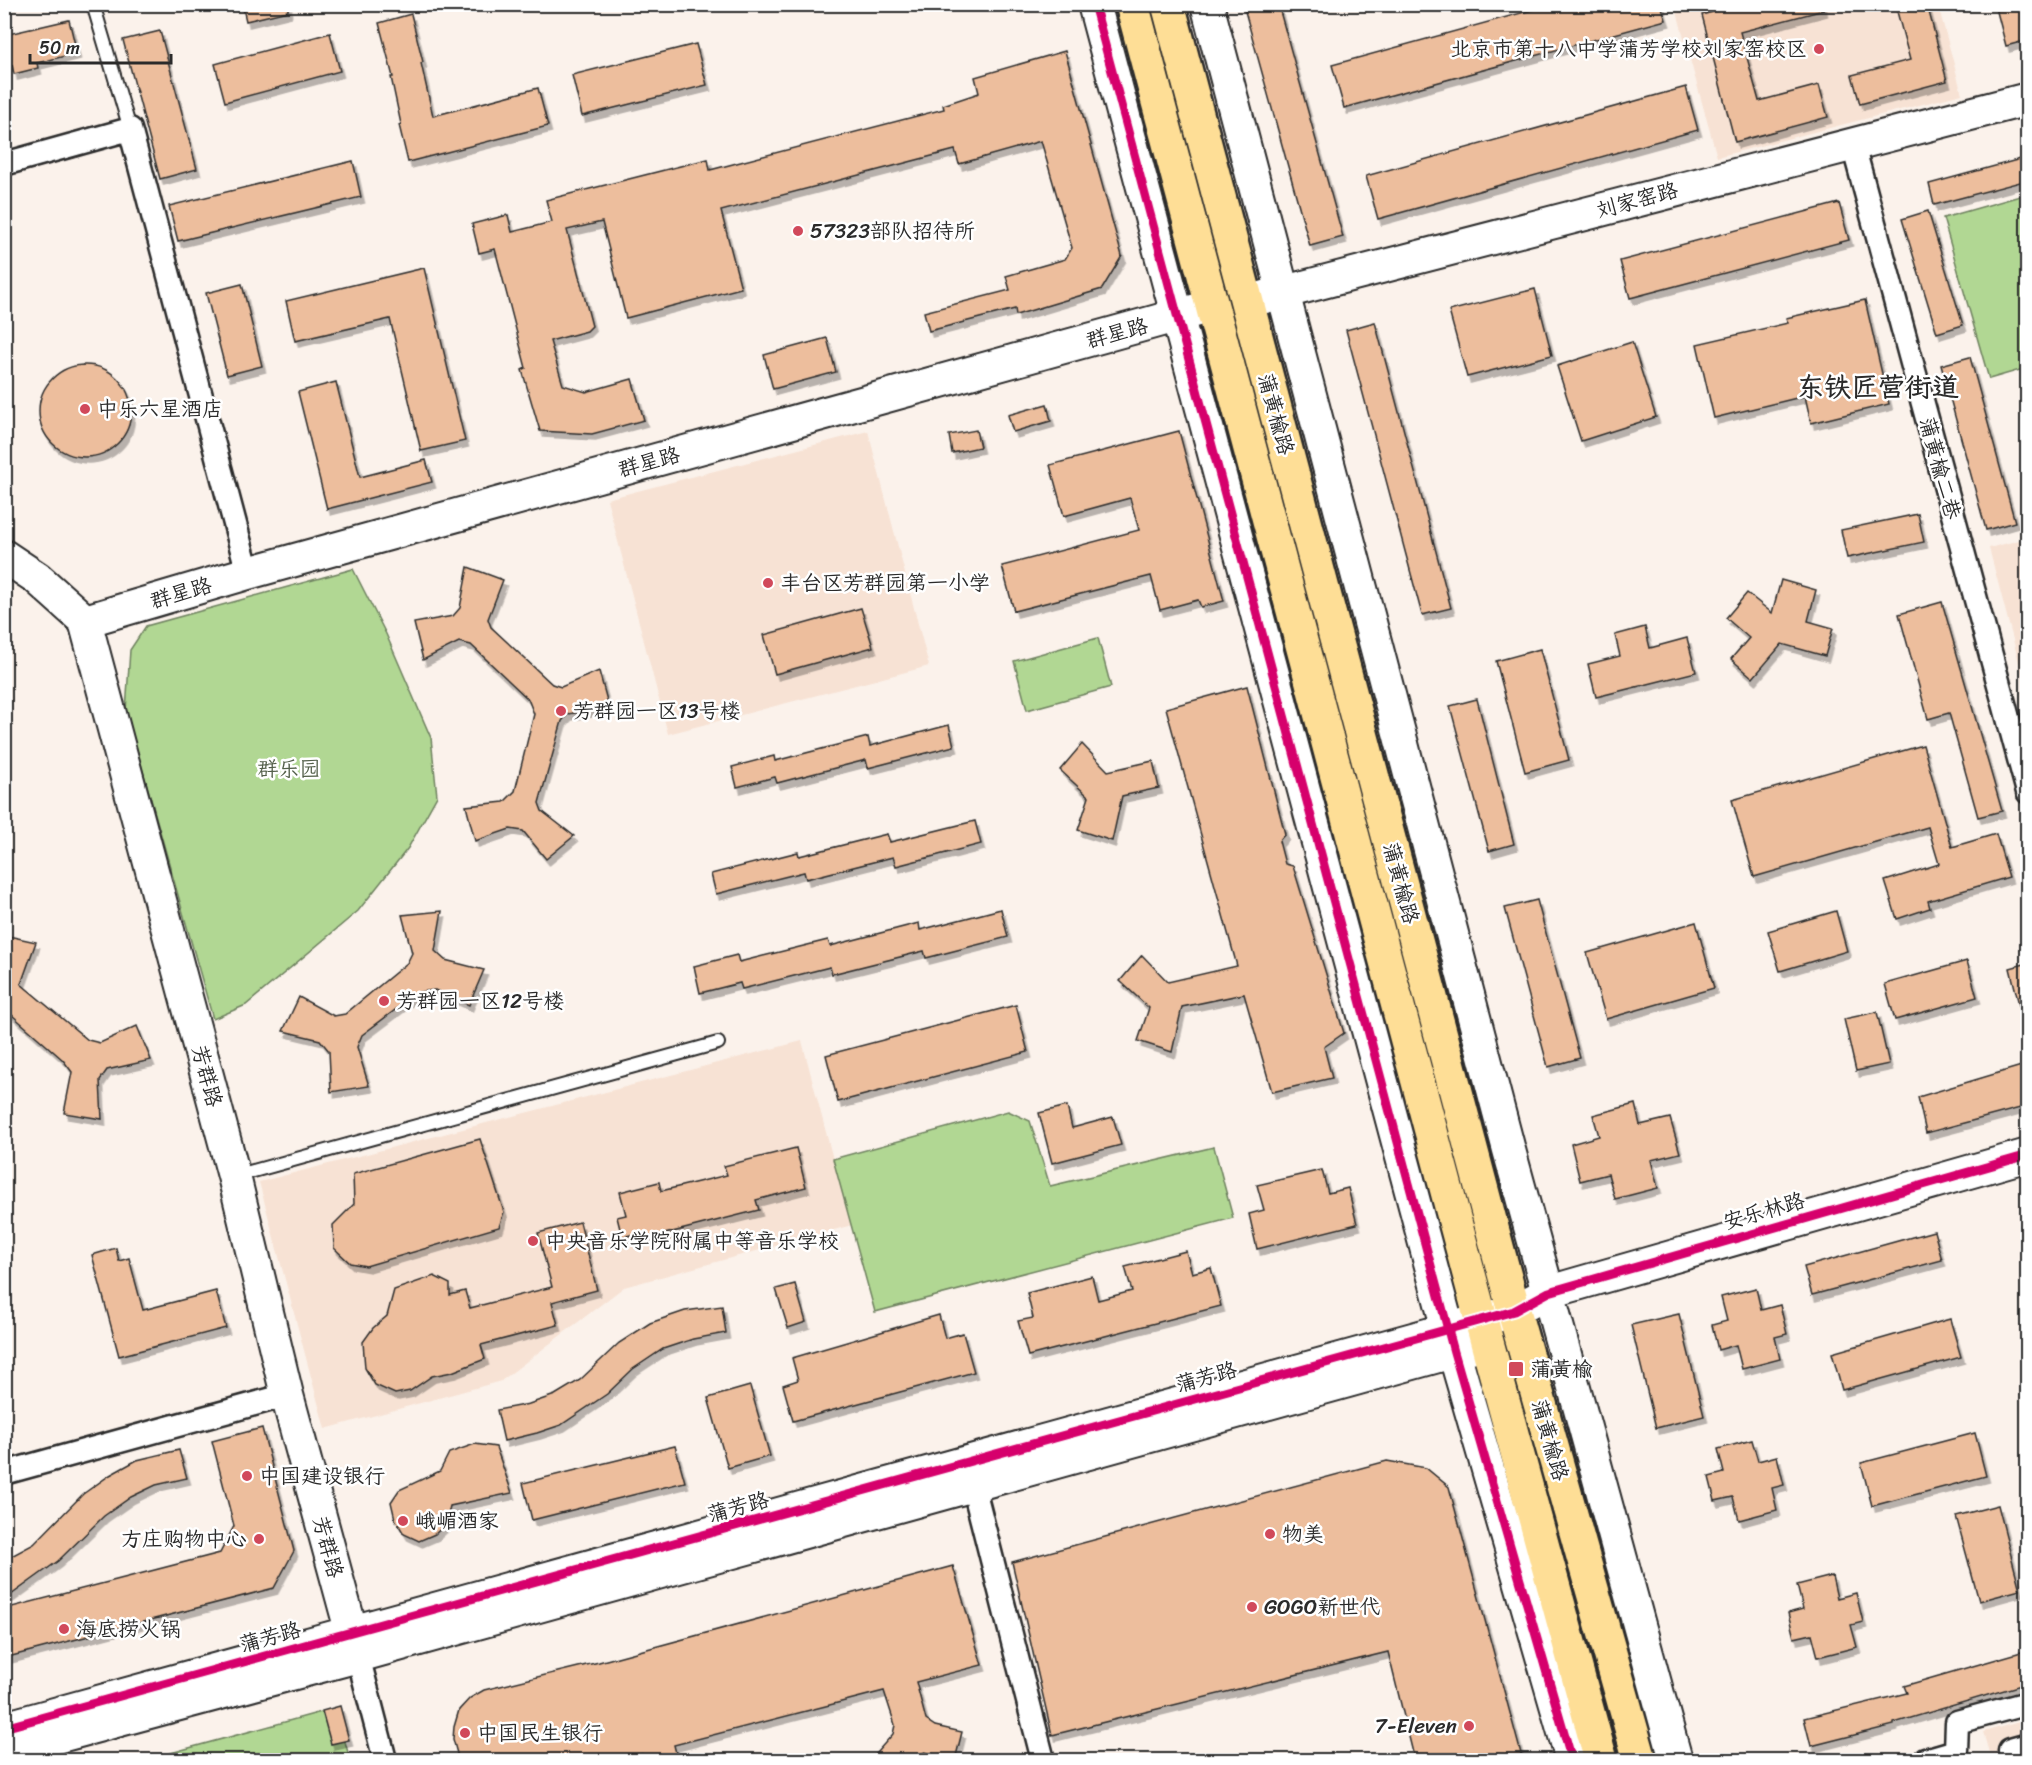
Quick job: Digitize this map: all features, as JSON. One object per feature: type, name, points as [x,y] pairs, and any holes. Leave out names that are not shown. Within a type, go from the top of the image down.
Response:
[{"type":"main road","name":"蒲黄榆路","points":[[1132,4],[1484,1331],[1601,1761]]},
{"type":"main road","name":"蒲黄榆路","points":[[1168,4],[1514,1311],[1640,1761]]},
{"type":"street","points":[[1094,4],[1451,1340],[1572,1761]]},
{"type":"street","points":[[1207,4],[1429,850],[1676,1761]]},
{"type":"street","name":"刘家窑路","points":[[1246,301],[2028,99]]},
{"type":"street","points":[[4,164],[130,129],[248,573]]},
{"type":"street","name":"蒲黄榆二巷","points":[[1853,144],[2028,792]]},
{"type":"street","name":"群星路","points":[[85,621],[248,573],[1213,306]]},
{"type":"street","points":[[4,556],[37,578],[85,621]]},
{"type":"street","name":"芳群路","points":[[85,621],[234,1176],[287,1395],[385,1761]]},
{"type":"street","name":"安乐林路","points":[[1484,1331],[1549,1292],[2028,1155]]},
{"type":"street","name":"蒲芳路","points":[[4,1751],[355,1644],[1484,1331]]},
{"type":"street","name":"蒲芳路","points":[[4,1728],[355,1644],[973,1485],[1451,1340]]},
{"type":"street","points":[[4,1473],[287,1395]]},
{"type":"street","points":[[973,1485],[1043,1761]]},
{"type":"street","points":[[1925,1761],[1956,1751],[1957,1722],[2028,1703]]},
{"type":"street","points":[[2012,1761],[2010,1750],[2028,1745]]},
{"type":"lane","points":[[93,4],[130,129]]},
{"type":"lane","points":[[234,1176],[718,1043]]},
{"type":"shaded area","name":"北京市第十八中学蒲芳学校刘家窑校区","points":[[1675,5],[1938,5],[1962,94],[1717,157]]},
{"type":"shaded area","name":"丰台区芳群园第一小学","points":[[868,431],[929,666],[668,734],[607,499]]},
{"type":"shaded area","points":[[2028,538],[2027,693],[1989,548]]},
{"type":"shaded area","name":"中央音乐学院附属中等音乐学校","points":[[802,1041],[852,1225],[624,1287],[501,1381],[325,1429],[259,1182]]},
{"type":"shaded area","points":[[2027,1720],[2027,1760],[1991,1760],[1983,1732]]},
{"type":"green space","points":[[2027,194],[2027,368],[1989,379],[1943,218]]},
{"type":"green space","name":"群乐园","points":[[353,569],[386,634],[431,738],[437,796],[408,848],[358,911],[246,1005],[213,1019],[126,711],[130,650],[146,626]]},
{"type":"green space","points":[[1098,638],[1111,687],[1027,710],[1014,661]]},
{"type":"green space","points":[[1008,1111],[1030,1121],[1050,1186],[1214,1147],[1233,1218],[875,1312],[833,1159]]},
{"type":"green space","points":[[336,1708],[350,1760],[145,1760]]},
{"type":"building","points":[[242,4],[288,4],[288,11],[246,21]]},
{"type":"building","points":[[1243,4],[1278,4],[1343,237],[1310,246]]},
{"type":"building","points":[[1554,4],[1661,4],[1666,20],[1344,108],[1332,65]]},
{"type":"building","points":[[1741,4],[1823,4],[1824,10],[1740,32],[1759,101],[1819,85],[1828,117],[1735,142],[1702,15]]},
{"type":"building","points":[[1895,4],[1927,4],[1947,81],[1860,104],[1852,75],[1910,60]]},
{"type":"building","points":[[1995,4],[2028,4],[2028,40],[2006,46]]},
{"type":"building","points":[[411,14],[433,116],[538,88],[548,126],[408,162],[399,125],[401,124],[391,77],[393,77],[379,23]]},
{"type":"building","points":[[69,20],[77,53],[37,63],[38,68],[14,74],[12,65],[4,67],[4,35]]},
{"type":"building","points":[[160,31],[197,169],[160,179],[123,40]]},
{"type":"building","points":[[330,33],[340,71],[225,102],[215,64]]},
{"type":"building","points":[[696,44],[707,85],[582,116],[572,75]]},
{"type":"building","points":[[1065,51],[1122,256],[1102,289],[1016,315],[1015,309],[929,331],[924,312],[1010,290],[1006,276],[1065,259],[1072,248],[1041,141],[959,164],[955,150],[721,211],[741,288],[626,318],[602,222],[567,230],[592,326],[587,331],[550,341],[563,385],[586,392],[632,379],[644,420],[592,434],[540,431],[522,370],[526,368],[495,249],[479,253],[472,224],[508,215],[512,232],[552,222],[546,200],[708,159],[710,170],[944,109],[943,105],[979,93],[975,77]]},
{"type":"building","points":[[1686,87],[1698,130],[1378,219],[1366,176]]},
{"type":"building","points":[[2028,157],[2028,180],[1934,205],[1929,184]]},
{"type":"building","points":[[353,161],[361,197],[178,241],[169,206]]},
{"type":"building","points":[[1839,203],[1849,240],[1630,298],[1620,261]]},
{"type":"building","points":[[1928,211],[1963,325],[1937,333],[1902,219]]},
{"type":"building","points":[[424,268],[465,441],[421,451],[390,319],[295,341],[286,301]]},
{"type":"building","points":[[242,284],[262,366],[227,375],[206,293]]},
{"type":"building","points":[[1535,289],[1552,355],[1467,377],[1449,311]]},
{"type":"building","points":[[1865,300],[1889,404],[1811,423],[1805,396],[1714,418],[1697,344],[1788,323],[1786,318]]},
{"type":"building","points":[[1375,322],[1451,608],[1422,615],[1346,330]]},
{"type":"building","points":[[827,338],[836,372],[773,389],[764,355]]},
{"type":"building","points":[[1632,342],[1656,417],[1581,441],[1557,366]]},
{"type":"building","points":[[1970,357],[2015,522],[1986,530],[1941,365]]},
{"type":"building","name":"中乐六星酒店","points":[[85,365],[103,369],[117,379],[127,393],[131,411],[127,429],[117,443],[103,453],[85,457],[67,453],[53,443],[43,429],[39,411],[43,393],[53,379],[67,369]]},
{"type":"building","points":[[336,382],[360,477],[426,460],[432,482],[327,509],[298,392]]},
{"type":"building","points":[[1047,404],[1051,421],[1013,432],[1008,415]]},
{"type":"building","points":[[976,430],[980,447],[952,453],[949,435]]},
{"type":"building","points":[[1179,431],[1224,601],[1201,607],[1198,600],[1160,610],[1151,576],[1014,611],[1002,566],[1139,530],[1130,498],[1064,516],[1050,465]]},
{"type":"building","points":[[1918,514],[1924,542],[1847,558],[1841,530]]},
{"type":"building","name":"芳群园一区13号楼","points":[[468,567],[503,580],[488,619],[491,627],[552,684],[561,687],[599,671],[609,708],[568,714],[562,721],[539,803],[542,811],[574,836],[546,859],[523,831],[510,829],[475,841],[466,806],[504,802],[515,791],[534,714],[528,699],[471,645],[459,642],[423,660],[414,623],[453,616],[460,608]]},
{"type":"building","points":[[1781,580],[1816,590],[1808,621],[1833,628],[1825,656],[1782,644],[1753,678],[1731,659],[1749,638],[1726,618],[1747,593],[1772,613]]},
{"type":"building","points":[[1942,602],[2002,811],[1978,817],[1949,713],[1928,719],[1899,614]]},
{"type":"building","points":[[861,608],[873,647],[775,674],[764,635]]},
{"type":"building","points":[[1645,627],[1650,648],[1687,638],[1696,672],[1596,697],[1588,664],[1620,656],[1615,635]]},
{"type":"building","points":[[1540,649],[1569,760],[1525,772],[1496,661]]},
{"type":"building","points":[[1247,686],[1285,834],[1279,841],[1285,864],[1293,866],[1344,1033],[1324,1047],[1332,1078],[1272,1092],[1244,994],[1182,1007],[1172,1052],[1138,1041],[1149,1008],[1120,981],[1142,955],[1168,982],[1237,966],[1166,708]]},
{"type":"building","points":[[1477,699],[1514,844],[1489,851],[1450,706]]},
{"type":"building","points":[[949,725],[954,746],[868,768],[866,760],[777,783],[775,777],[737,787],[732,767],[774,756],[775,761],[868,737],[870,746]]},
{"type":"building","points":[[1082,744],[1108,771],[1153,761],[1159,788],[1122,796],[1112,841],[1078,830],[1089,797],[1060,770]]},
{"type":"building","points":[[1923,745],[1952,847],[1996,834],[2009,877],[1928,901],[1930,908],[1897,919],[1885,881],[1939,864],[1928,827],[1754,877],[1732,800]]},
{"type":"building","points":[[975,821],[981,844],[896,866],[893,857],[806,879],[804,872],[716,894],[711,874],[798,852],[799,856],[887,834],[890,842]]},
{"type":"building","points":[[1537,900],[1580,1058],[1548,1067],[1505,908]]},
{"type":"building","points":[[1001,909],[1008,937],[926,958],[924,951],[832,974],[830,967],[742,989],[740,983],[700,993],[694,966],[737,955],[739,962],[828,940],[830,946],[919,923],[920,930]]},
{"type":"building","name":"芳群园一区12号楼","points":[[442,911],[435,951],[445,960],[484,970],[469,1005],[435,990],[419,992],[362,1035],[357,1047],[369,1086],[331,1092],[329,1051],[320,1040],[283,1031],[299,997],[334,1016],[345,1014],[407,963],[412,953],[402,915]]},
{"type":"building","points":[[1836,911],[1847,951],[1780,971],[1768,931]]},
{"type":"building","points":[[1696,922],[1714,988],[1606,1019],[1587,953]]},
{"type":"building","points":[[4,935],[36,942],[21,984],[88,1040],[100,1043],[137,1026],[151,1060],[107,1070],[100,1080],[102,1119],[64,1113],[72,1072],[63,1060],[4,1008]]},
{"type":"building","points":[[1967,961],[1977,997],[1895,1020],[1885,984]]},
{"type":"building","points":[[2028,963],[2028,1017],[2022,1017],[2010,968]]},
{"type":"building","points":[[1016,1005],[1028,1052],[838,1102],[826,1055]]},
{"type":"building","points":[[1877,1012],[1889,1064],[1856,1071],[1844,1019]]},
{"type":"building","points":[[2028,1064],[2028,1106],[1926,1133],[1918,1097]]},
{"type":"building","points":[[1635,1104],[1640,1125],[1670,1118],[1680,1153],[1651,1160],[1658,1188],[1615,1199],[1608,1174],[1580,1181],[1571,1144],[1599,1136],[1593,1115]]},
{"type":"building","points":[[1067,1106],[1072,1128],[1113,1117],[1121,1145],[1052,1163],[1039,1113]]},
{"type":"building","points":[[480,1139],[504,1212],[499,1227],[366,1266],[350,1263],[334,1248],[333,1225],[354,1204],[353,1174]]},
{"type":"building","points":[[796,1148],[806,1187],[756,1200],[759,1210],[633,1242],[631,1235],[622,1237],[617,1217],[626,1215],[620,1192],[659,1182],[661,1191],[727,1175],[724,1166]]},
{"type":"building","points":[[1322,1170],[1328,1193],[1348,1188],[1357,1224],[1257,1249],[1249,1214],[1264,1210],[1257,1185]]},
{"type":"building","points":[[580,1222],[597,1290],[552,1302],[558,1325],[481,1345],[485,1359],[452,1372],[432,1376],[410,1391],[395,1394],[375,1385],[365,1368],[363,1342],[373,1328],[387,1316],[394,1290],[434,1276],[450,1284],[450,1295],[465,1291],[470,1308],[552,1287],[538,1233]]},
{"type":"building","points":[[1934,1231],[1942,1260],[1812,1295],[1804,1267]]},
{"type":"building","points":[[116,1248],[119,1261],[129,1258],[143,1310],[216,1291],[226,1328],[119,1356],[92,1255]]},
{"type":"building","points":[[1186,1251],[1192,1273],[1211,1268],[1221,1306],[1028,1356],[1018,1321],[1033,1318],[1027,1293],[1092,1276],[1098,1300],[1132,1291],[1125,1267]]},
{"type":"building","points":[[795,1284],[806,1322],[788,1328],[776,1289]]},
{"type":"building","points":[[1756,1288],[1761,1310],[1780,1305],[1787,1334],[1775,1337],[1780,1359],[1742,1369],[1736,1345],[1718,1350],[1712,1325],[1727,1321],[1721,1297]]},
{"type":"building","points":[[722,1306],[726,1333],[693,1339],[663,1349],[633,1369],[607,1394],[561,1425],[504,1441],[497,1410],[529,1404],[555,1395],[580,1380],[619,1343],[650,1323],[685,1311]]},
{"type":"building","points":[[1679,1314],[1704,1416],[1656,1428],[1631,1325]]},
{"type":"building","points":[[939,1315],[945,1338],[963,1333],[974,1372],[793,1421],[783,1385],[798,1380],[792,1358]]},
{"type":"building","points":[[1950,1319],[1961,1357],[1842,1390],[1832,1353]]},
{"type":"building","points":[[750,1386],[770,1456],[728,1468],[708,1398]]},
{"type":"building","name":"方庄购物中心","points":[[262,1428],[294,1551],[274,1588],[4,1658],[4,1609],[220,1553],[234,1526],[212,1441]]},
{"type":"building","points":[[1975,1433],[1986,1476],[1872,1506],[1861,1463]]},
{"type":"building","points":[[1752,1440],[1758,1461],[1777,1456],[1784,1485],[1772,1488],[1777,1510],[1739,1520],[1733,1497],[1715,1501],[1709,1477],[1724,1473],[1718,1449]]},
{"type":"building","points":[[475,1444],[496,1447],[512,1493],[450,1506],[446,1524],[435,1534],[419,1541],[404,1534],[395,1519],[391,1502],[399,1490],[440,1471],[449,1453]]},
{"type":"building","points":[[675,1446],[685,1482],[532,1520],[523,1483]]},
{"type":"building","points":[[179,1450],[187,1478],[156,1485],[131,1497],[104,1516],[58,1561],[4,1600],[4,1560],[34,1544],[83,1494],[110,1475],[137,1460]]},
{"type":"building","name":"GOGO新世代","points":[[1387,1461],[1426,1468],[1449,1487],[1523,1761],[1415,1761],[1388,1652],[1052,1735],[1012,1562]]},
{"type":"building","points":[[1998,1505],[2020,1590],[1979,1601],[1956,1516]]},
{"type":"building","points":[[953,1566],[982,1665],[916,1682],[926,1720],[935,1726],[962,1732],[955,1760],[925,1752],[912,1757],[909,1761],[869,1761],[893,1734],[895,1725],[884,1691],[674,1745],[678,1761],[644,1761],[642,1754],[615,1761],[459,1761],[453,1739],[459,1710],[470,1698],[484,1690],[599,1662]]},
{"type":"building","points":[[1832,1576],[1837,1598],[1856,1593],[1863,1622],[1851,1625],[1857,1647],[1818,1657],[1812,1634],[1794,1638],[1788,1613],[1803,1609],[1797,1585]]},
{"type":"building","points":[[2028,1650],[2028,1683],[1894,1723],[1894,1725],[1811,1746],[1804,1718],[1907,1693],[1904,1686]]},
{"type":"building","points":[[340,1706],[349,1740],[331,1744],[322,1711]]},
{"type":"cycle path","points":[[1094,4],[1454,1352],[1572,1760]]},
{"type":"cycle path","points":[[4,1728],[1514,1311],[1549,1292],[2028,1155]]},
{"type":"place","name":"北京市第十八中学蒲芳学校刘家窑校区","points":[[1819,49]]},
{"type":"place","name":"57323部队招待所","points":[[798,231]]},
{"type":"place","name":"中乐六星酒店","points":[[85,409]]},
{"type":"place","name":"丰台区芳群园第一小学","points":[[768,583]]},
{"type":"place","name":"芳群园一区13号楼","points":[[561,711]]},
{"type":"place","name":"芳群园一区12号楼","points":[[384,1001]]},
{"type":"place","name":"中央音乐学院附属中等音乐学校","points":[[533,1241]]},
{"type":"place","name":"蒲黄榆","points":[[1516,1369]]},
{"type":"place","name":"中国建设银行","points":[[247,1476]]},
{"type":"place","name":"峨嵋酒家","points":[[403,1521]]},
{"type":"place","name":"物美","points":[[1270,1534]]},
{"type":"place","name":"方庄购物中心","points":[[259,1539]]},
{"type":"place","name":"GOGO新世代","points":[[1252,1607]]},
{"type":"place","name":"海底捞火锅","points":[[64,1629]]},
{"type":"place","name":"7-Eleven","points":[[1469,1726]]},
{"type":"place","name":"中国民生银行","points":[[465,1733]]},
{"type":"district","name":"东铁匠营街道","points":[[1878,387]]}]
